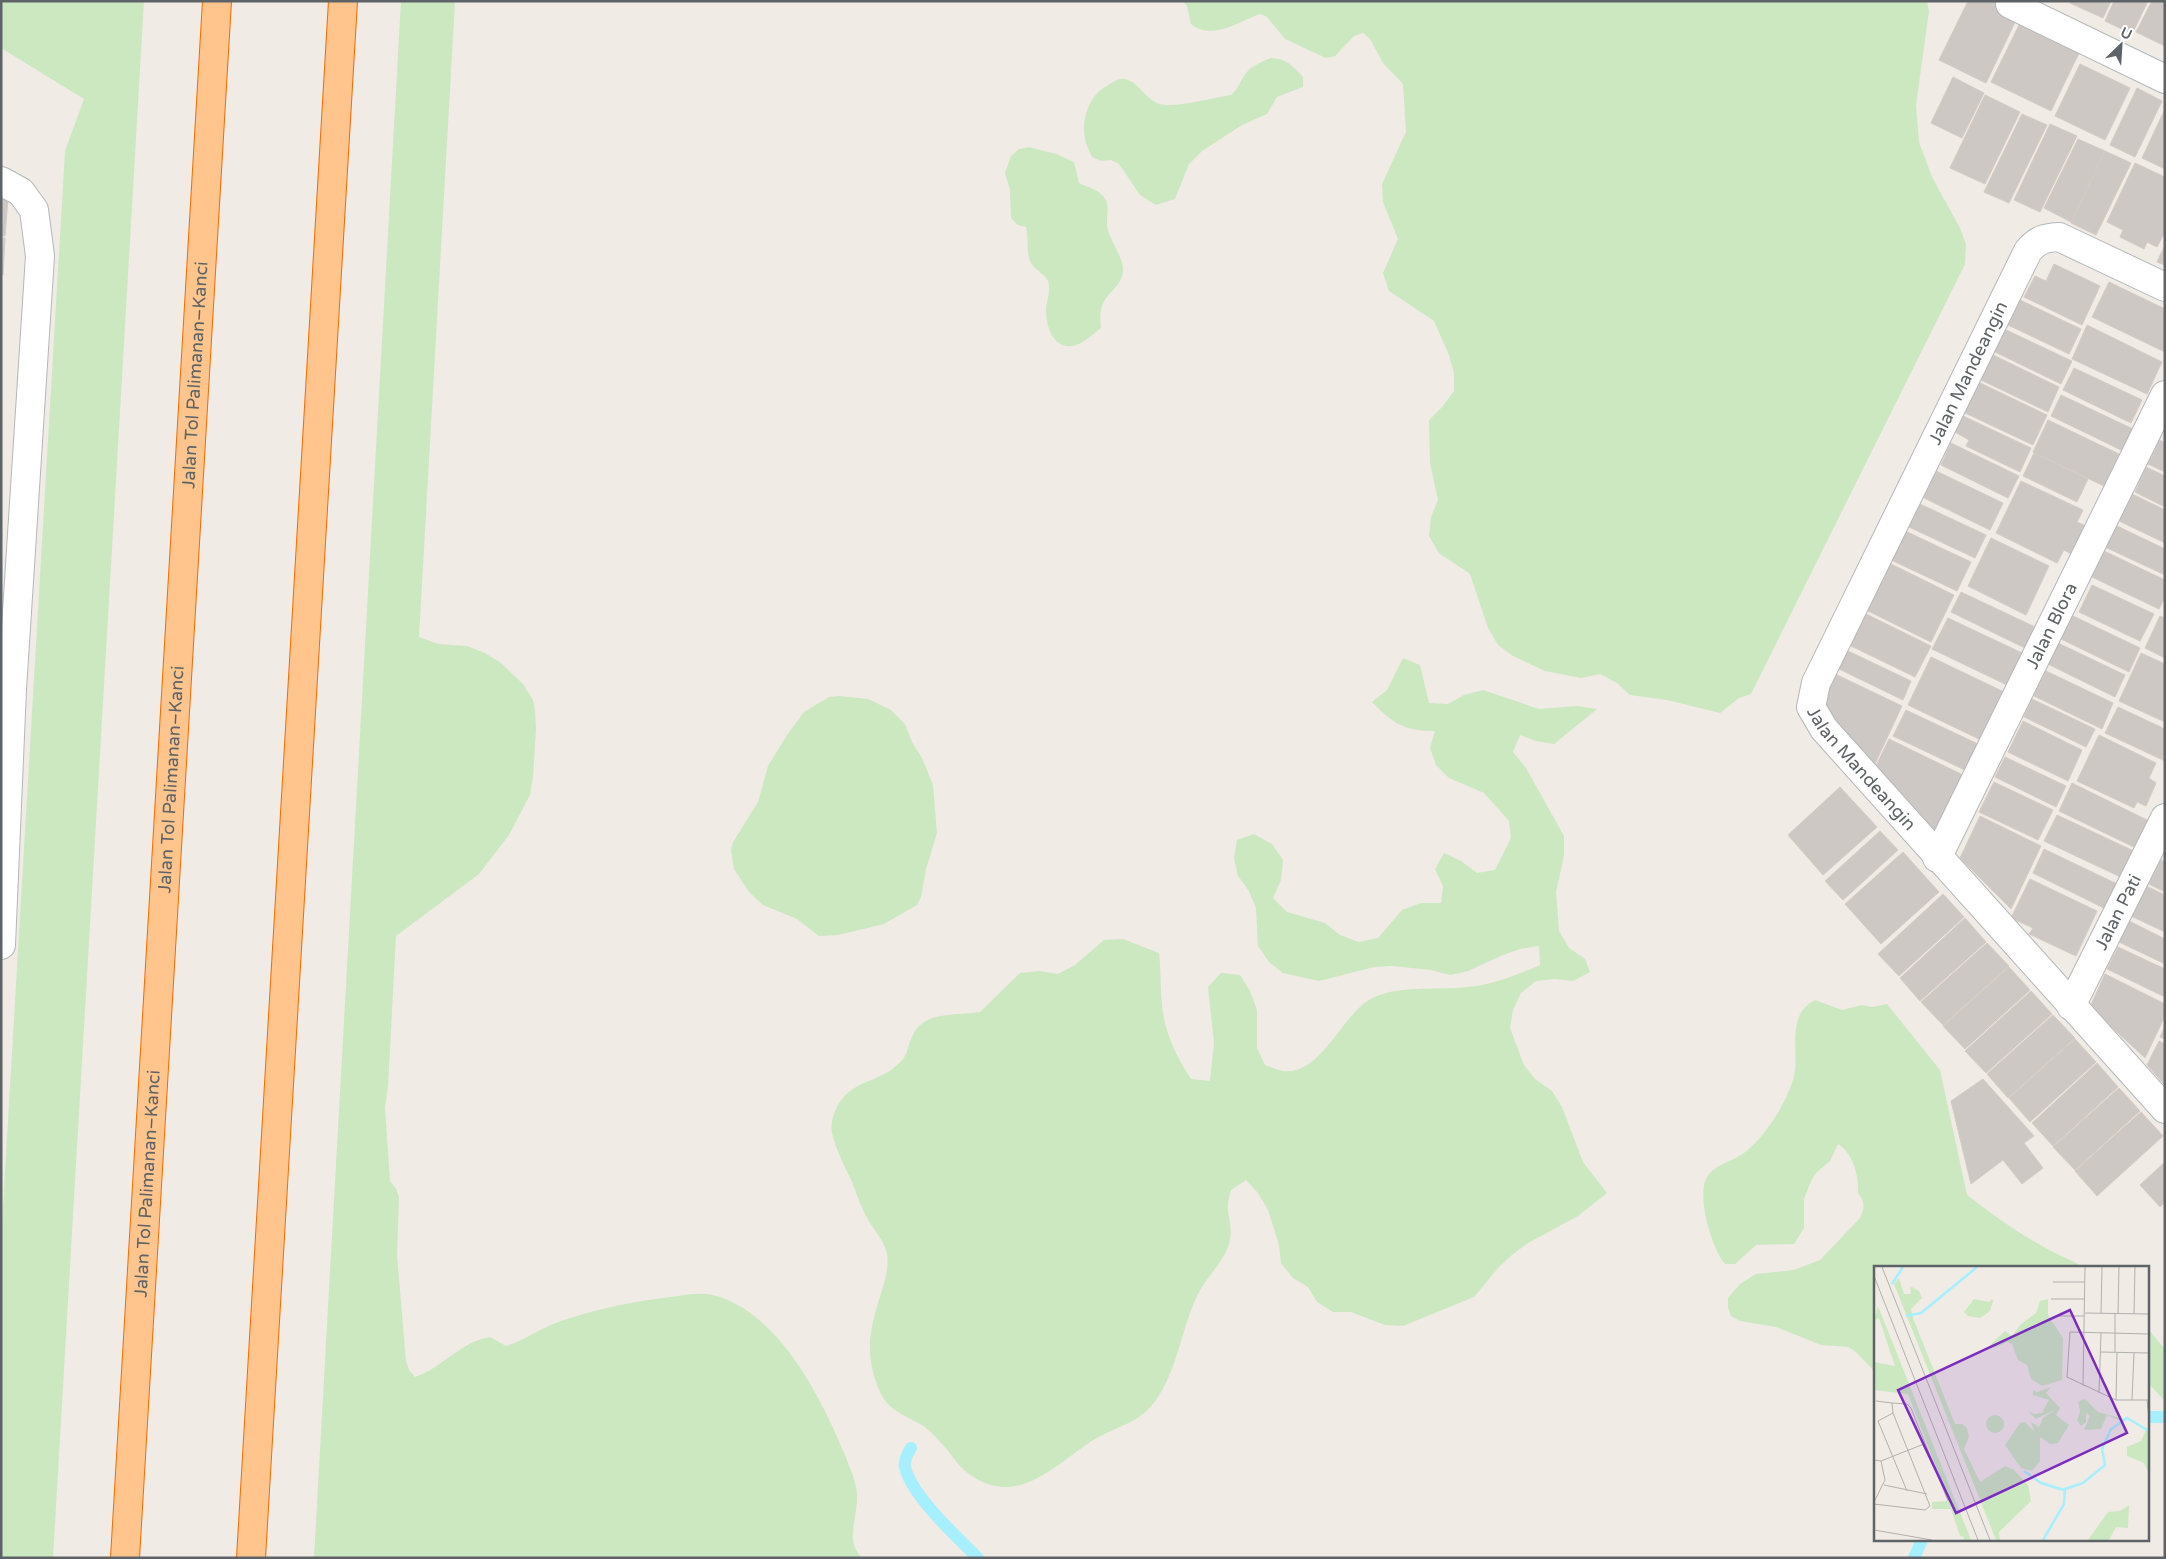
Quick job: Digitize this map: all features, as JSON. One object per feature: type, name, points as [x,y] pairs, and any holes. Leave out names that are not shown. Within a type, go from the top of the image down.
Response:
[{"type":"highway","name":"Jalan Tol Palimanan–Kanci","points":[[125,1558],[217,1]]},
{"type":"highway","points":[[251,1558],[343,1]]},
{"type":"street","points":[[2010,4],[2165,78]]},
{"type":"street","points":[[1,180],[21,192],[34,210],[40,256],[7,689],[1,945]]},
{"type":"street","name":"Jalan Mandeangin","points":[[2165,287],[2059,237],[2045,238],[2036,242],[2028,251],[1820,674],[1811,707],[1824,730],[1937,858],[2165,1109]]},
{"type":"street","name":"Jalan Blora","points":[[1937,858],[2165,395]]},
{"type":"street","name":"Jalan Pati","points":[[2071,1006],[2165,818]]},
{"type":"green space","points":[[1,1],[144,1],[53,1558],[1,1558],[1,1240],[65,151],[84,99],[1,48]]},
{"type":"green space","points":[[401,1],[455,1],[419,637],[438,644],[467,646],[485,653],[501,663],[523,684],[533,700],[536,729],[530,795],[509,835],[479,874],[396,936],[388,1087],[385,1107],[390,1181],[399,1197],[397,1255],[406,1361],[409,1370],[415,1377],[434,1368],[460,1349],[479,1340],[490,1337],[506,1346],[561,1321],[602,1309],[643,1301],[703,1294],[713,1295],[737,1305],[759,1320],[779,1339],[812,1386],[825,1412],[855,1482],[857,1501],[853,1540],[861,1558],[314,1558]]},
{"type":"green space","points":[[1183,1],[1927,1],[1929,11],[1916,105],[1919,142],[1932,177],[1960,228],[1966,245],[1965,264],[1751,694],[1739,698],[1720,713],[1667,700],[1630,695],[1617,683],[1600,674],[1581,678],[1545,671],[1513,656],[1498,645],[1488,628],[1470,574],[1439,553],[1429,536],[1431,517],[1438,500],[1430,463],[1429,420],[1454,391],[1454,373],[1449,355],[1434,321],[1389,291],[1383,273],[1398,239],[1383,202],[1382,184],[1406,132],[1403,84],[1383,63],[1370,39],[1363,33],[1354,36],[1335,56],[1326,58],[1285,39],[1267,17],[1260,14],[1225,28],[1208,31],[1199,29],[1191,24],[1187,6]]},
{"type":"green space","points":[[1271,58],[1281,60],[1293,66],[1303,77],[1303,87],[1277,97],[1267,114],[1242,125],[1202,151],[1189,164],[1175,199],[1156,205],[1140,195],[1119,164],[1111,160],[1101,161],[1092,157],[1085,139],[1085,116],[1095,95],[1115,81],[1124,79],[1130,81],[1159,104],[1189,103],[1231,95],[1249,70]]},
{"type":"green space","points":[[1029,147],[1056,154],[1074,162],[1079,183],[1103,196],[1108,206],[1108,231],[1123,265],[1118,284],[1102,306],[1100,316],[1101,328],[1076,345],[1062,345],[1053,337],[1046,318],[1049,291],[1048,281],[1030,261],[1026,227],[1018,225],[1011,218],[1010,190],[1005,173],[1011,156],[1019,149]]},
{"type":"green space","points":[[1403,658],[1420,665],[1429,703],[1448,704],[1464,695],[1483,690],[1539,709],[1577,706],[1597,709],[1554,744],[1536,741],[1520,735],[1513,752],[1526,768],[1564,836],[1564,856],[1556,892],[1559,931],[1569,948],[1585,959],[1590,972],[1573,981],[1555,979],[1536,981],[1521,993],[1513,1010],[1510,1028],[1524,1065],[1535,1079],[1552,1091],[1562,1107],[1583,1162],[1607,1193],[1578,1216],[1528,1243],[1513,1254],[1499,1267],[1474,1297],[1403,1326],[1385,1325],[1351,1312],[1333,1312],[1317,1302],[1308,1287],[1293,1278],[1281,1263],[1279,1245],[1268,1210],[1258,1193],[1246,1180],[1231,1190],[1228,1206],[1230,1242],[1221,1260],[1197,1296],[1169,1375],[1156,1400],[1136,1419],[1095,1439],[1034,1480],[1017,1486],[1000,1487],[983,1482],[964,1470],[925,1427],[888,1404],[880,1392],[871,1365],[870,1341],[874,1317],[887,1272],[887,1253],[864,1212],[836,1146],[832,1133],[832,1119],[837,1106],[854,1088],[883,1075],[900,1063],[906,1054],[911,1039],[922,1023],[940,1016],[980,1012],[1020,973],[1039,971],[1058,974],[1075,965],[1104,940],[1123,939],[1159,953],[1162,1009],[1171,1041],[1191,1079],[1210,1081],[1214,1043],[1208,987],[1221,973],[1240,975],[1250,991],[1257,1010],[1257,1048],[1265,1065],[1283,1071],[1296,1070],[1308,1064],[1319,1055],[1359,1008],[1379,995],[1404,990],[1476,986],[1504,979],[1540,965],[1539,946],[1520,949],[1468,971],[1450,975],[1431,970],[1392,966],[1374,967],[1319,981],[1283,973],[1269,962],[1258,946],[1256,908],[1249,891],[1238,876],[1234,858],[1237,840],[1254,834],[1272,844],[1283,860],[1281,880],[1273,898],[1287,912],[1325,923],[1340,935],[1359,942],[1378,938],[1402,910],[1421,903],[1441,903],[1443,886],[1435,869],[1444,853],[1461,861],[1477,873],[1495,870],[1511,838],[1509,821],[1484,793],[1449,778],[1436,765],[1430,748],[1435,731],[1415,730],[1400,725],[1386,716],[1372,702],[1387,690]]},
{"type":"green space","points":[[839,696],[868,699],[891,710],[905,724],[933,785],[937,833],[926,869],[921,897],[917,905],[884,924],[838,935],[819,936],[797,919],[763,905],[749,892],[734,869],[731,850],[733,842],[758,802],[768,766],[787,735],[804,712],[829,697]]},
{"type":"green space","points":[[1815,1000],[1842,1010],[1862,1005],[1872,1007],[1887,1004],[1940,1070],[1967,1195],[2019,1232],[2081,1266],[1874,1266],[1874,1371],[1856,1352],[1848,1347],[1821,1345],[1776,1327],[1740,1321],[1731,1316],[1728,1298],[1740,1284],[1756,1274],[1794,1270],[1820,1260],[1860,1218],[1863,1211],[1864,1205],[1858,1193],[1854,1166],[1848,1153],[1838,1144],[1830,1161],[1816,1173],[1811,1181],[1804,1199],[1804,1228],[1794,1244],[1756,1245],[1735,1264],[1725,1264],[1715,1246],[1706,1220],[1703,1193],[1709,1174],[1720,1165],[1749,1149],[1765,1132],[1785,1100],[1795,1069],[1797,1025],[1805,1007]]},
{"type":"green space","points":[[2148,1329],[2165,1349],[2165,1401],[2148,1383]]},
{"type":"building","points":[[1968,1],[1999,1],[1996,8],[2017,18],[1986,83],[1939,60]]},
{"type":"building","points":[[2071,1],[2111,1],[2103,18],[2070,3]]},
{"type":"building","points":[[2114,1],[2148,1],[2132,34],[2105,21]]},
{"type":"building","points":[[2152,1],[2165,1],[2165,46],[2136,32]]},
{"type":"building","points":[[2020,23],[2080,51],[2051,111],[1991,82]]},
{"type":"building","points":[[2080,64],[2130,88],[2105,140],[2055,116]]},
{"type":"building","points":[[1953,77],[1984,93],[1962,138],[1931,123]]},
{"type":"building","points":[[2137,88],[2162,101],[2135,157],[2110,145]]},
{"type":"building","points":[[1985,95],[2020,112],[1985,184],[1950,168]]},
{"type":"building","points":[[2165,109],[2165,169],[2142,158]]},
{"type":"building","points":[[2022,114],[2047,125],[2009,203],[1984,192]]},
{"type":"building","points":[[2050,124],[2077,136],[2040,212],[2014,200]]},
{"type":"building","points":[[2078,139],[2105,151],[2071,222],[2044,208]]},
{"type":"building","points":[[2105,151],[2131,163],[2096,235],[2071,223]]},
{"type":"building","points":[[2135,163],[2165,177],[2165,232],[2157,247],[2147,242],[2144,249],[2120,237],[2123,230],[2107,222]]},
{"type":"building","points":[[1,197],[8,198],[5,236],[1,236]]},
{"type":"building","points":[[1,238],[5,238],[3,275],[1,275]]},
{"type":"building","points":[[2165,245],[2165,265],[2157,262]]},
{"type":"building","points":[[2054,264],[2100,286],[2082,325],[2024,297],[2035,276],[2046,281]]},
{"type":"building","points":[[2109,282],[2165,309],[2165,352],[2092,317]]},
{"type":"building","points":[[2020,300],[2081,329],[2069,354],[2008,325]]},
{"type":"building","points":[[2087,325],[2162,362],[2147,394],[2072,359]]},
{"type":"building","points":[[2004,329],[2072,361],[2061,384],[1993,351]]},
{"type":"building","points":[[1991,354],[2059,387],[2048,412],[1979,379]]},
{"type":"building","points":[[2074,368],[2142,400],[2131,423],[2063,390]]},
{"type":"building","points":[[1976,381],[2047,415],[2033,445],[1961,411]]},
{"type":"building","points":[[2061,395],[2133,429],[2123,451],[2051,416]]},
{"type":"building","points":[[1963,416],[2031,448],[2020,472],[1966,446],[1969,440],[1955,432]]},
{"type":"building","points":[[2048,420],[2119,454],[2104,486],[2033,452]]},
{"type":"building","points":[[2160,440],[2165,443],[2165,472],[2148,464]]},
{"type":"building","points":[[1951,443],[2019,476],[2008,498],[1941,465]]},
{"type":"building","points":[[2034,453],[2088,479],[2077,502],[2023,476]]},
{"type":"building","points":[[2146,467],[2165,476],[2165,507],[2135,492]]},
{"type":"building","points":[[1936,471],[2003,503],[1990,530],[1924,498]]},
{"type":"building","points":[[2021,481],[2083,510],[2077,522],[2086,526],[2073,555],[2064,550],[2057,563],[1996,533]]},
{"type":"building","points":[[2128,492],[2165,510],[2165,543],[2115,519]]},
{"type":"building","points":[[1920,504],[1986,535],[1975,558],[1909,527]]},
{"type":"building","points":[[2115,525],[2165,549],[2165,575],[2105,547]]},
{"type":"building","points":[[1903,530],[1971,562],[1957,591],[1889,559]]},
{"type":"building","points":[[1991,538],[2049,566],[2026,615],[1968,586]]},
{"type":"building","points":[[2104,551],[2165,580],[2165,597],[2159,609],[2092,577]]},
{"type":"building","points":[[1891,564],[1954,595],[1931,642],[1868,611]]},
{"type":"building","points":[[2092,585],[2154,614],[2140,641],[2079,612]]},
{"type":"building","points":[[1961,592],[2035,627],[2025,648],[1951,612]]},
{"type":"building","points":[[1860,611],[1931,646],[1915,677],[1845,643]]},
{"type":"building","points":[[2071,615],[2140,648],[2129,672],[2059,638]]},
{"type":"building","points":[[2160,616],[2165,618],[2165,658],[2145,648]]},
{"type":"building","points":[[1948,618],[2022,653],[2007,685],[1932,649]]},
{"type":"building","points":[[2058,643],[2125,675],[2115,697],[2048,664]]},
{"type":"building","points":[[1846,650],[1911,681],[1903,700],[1837,668]]},
{"type":"building","points":[[2141,653],[2165,664],[2165,722],[2119,701]]},
{"type":"building","points":[[1931,657],[2004,692],[1981,740],[1908,705]]},
{"type":"building","points":[[2046,671],[2113,703],[2102,729],[2034,696]]},
{"type":"building","points":[[1833,673],[1902,706],[1873,768],[1816,708]]},
{"type":"building","points":[[2032,699],[2095,729],[2086,747],[2024,717]]},
{"type":"building","points":[[2118,707],[2165,729],[2165,761],[2105,733]]},
{"type":"building","points":[[1906,710],[1980,745],[1967,771],[1893,736]]},
{"type":"building","points":[[2023,721],[2082,750],[2068,781],[2008,752]]},
{"type":"building","points":[[2099,735],[2156,763],[2149,778],[2156,783],[2146,806],[2137,802],[2134,808],[2077,781]]},
{"type":"building","points":[[1889,739],[1963,775],[1935,832],[1874,770]]},
{"type":"building","points":[[2005,757],[2066,786],[2056,807],[1995,777]]},
{"type":"building","points":[[1994,782],[2053,810],[2038,840],[1979,812]]},
{"type":"building","points":[[2072,783],[2151,822],[2138,849],[2059,811]]},
{"type":"building","points":[[1840,787],[1877,827],[1823,875],[1788,835]]},
{"type":"building","points":[[2057,815],[2138,853],[2125,879],[2044,841]]},
{"type":"building","points":[[1980,816],[2041,846],[2011,909],[1960,858]]},
{"type":"building","points":[[1880,831],[1898,850],[1843,900],[1825,881]]},
{"type":"building","points":[[2044,849],[2119,885],[2108,910],[2033,873]]},
{"type":"building","points":[[1903,852],[1939,892],[1881,944],[1845,904]]},
{"type":"building","points":[[2161,860],[2165,862],[2165,892],[2149,884]]},
{"type":"building","points":[[2030,879],[2097,911],[2076,956],[2029,934],[2033,928],[2011,918]]},
{"type":"building","points":[[2146,886],[2165,895],[2165,932],[2131,916]]},
{"type":"building","points":[[1943,894],[1964,917],[1899,976],[1878,954]]},
{"type":"building","points":[[1965,918],[1986,942],[1920,1001],[1900,978]]},
{"type":"building","points":[[2129,921],[2165,939],[2165,964],[2119,942]]},
{"type":"building","points":[[1987,943],[2009,966],[1943,1025],[1921,1002]]},
{"type":"building","points":[[2118,947],[2165,969],[2165,997],[2107,969]]},
{"type":"building","points":[[2009,967],[2030,990],[1965,1049],[1943,1026]]},
{"type":"building","points":[[2105,974],[2165,1004],[2165,1016],[2145,1058],[2090,1007]]},
{"type":"building","points":[[2031,991],[2052,1014],[1986,1073],[1965,1051]]},
{"type":"building","points":[[2053,1015],[2075,1038],[2008,1098],[1987,1074]]},
{"type":"building","points":[[2165,1027],[2165,1039],[2160,1037]]},
{"type":"building","points":[[2075,1039],[2096,1062],[2030,1122],[2009,1098]]},
{"type":"building","points":[[2159,1041],[2165,1044],[2165,1085],[2147,1065]]},
{"type":"building","points":[[2097,1063],[2118,1087],[2053,1146],[2032,1123]]},
{"type":"building","points":[[1983,1079],[2034,1136],[2024,1143],[2043,1168],[2022,1184],[2003,1160],[1971,1184],[1951,1101]]},
{"type":"building","points":[[2119,1088],[2140,1111],[2075,1170],[2053,1147]]},
{"type":"building","points":[[2141,1112],[2163,1136],[2097,1196],[2075,1171]]},
{"type":"building","points":[[2165,1162],[2165,1202],[2160,1207],[2140,1185]]},
{"type":"waterway","points":[[2148,1417],[2165,1417]]},
{"type":"waterway","points":[[911,1448],[906,1457],[905,1467],[916,1490],[925,1503],[978,1558]]},
{"type":"waterway","points":[[1914,1558],[1921,1542]]}]
